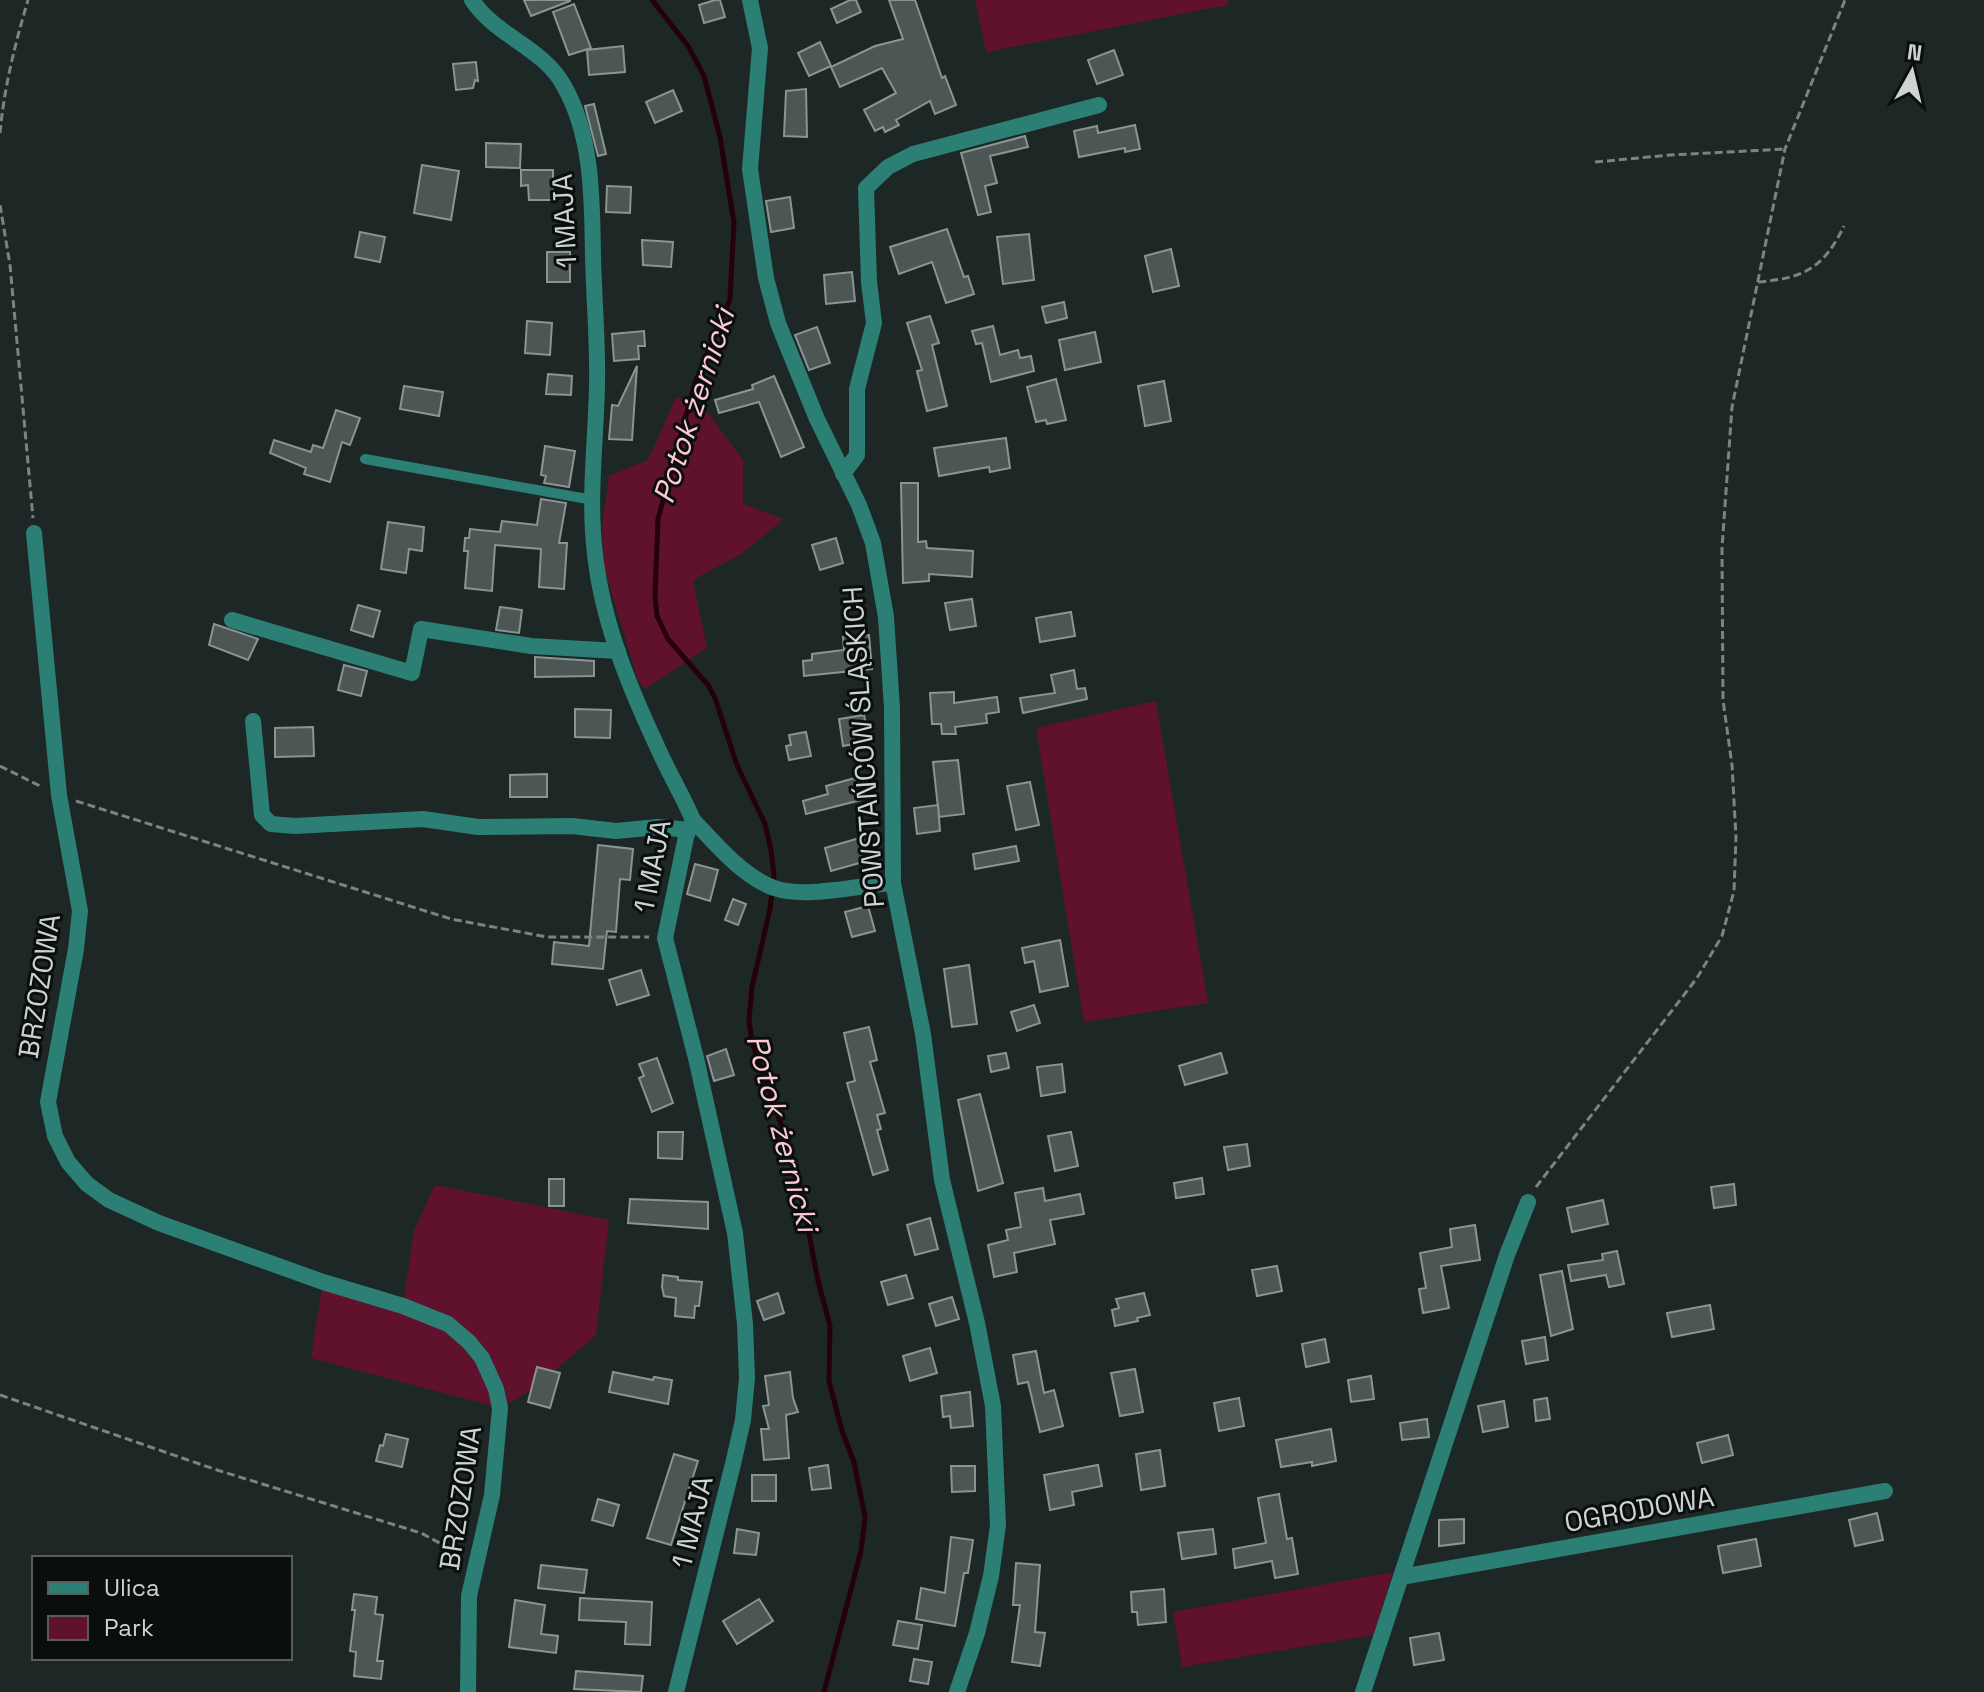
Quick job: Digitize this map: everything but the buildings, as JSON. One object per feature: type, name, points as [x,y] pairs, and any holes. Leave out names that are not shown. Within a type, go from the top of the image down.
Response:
[{"type":"street","name":"1 MAJA","points":[[472,0],[495,25],[536,53],[550,68],[563,84],[581,131],[591,180],[597,381],[593,500],[595,555],[606,614],[618,651],[691,825],[665,938],[696,1058],[735,1233],[745,1324],[747,1378],[743,1420],[676,1692]]},
{"type":"street","name":"POWSTAŃCÓW ŚLĄSKICH","points":[[750,0],[760,48],[750,169],[766,278],[778,323],[873,543],[886,617],[892,708],[893,883],[923,1034],[942,1180],[977,1323],[993,1406],[997,1466],[996,1541],[977,1633],[957,1692]]},
{"type":"street","points":[[843,474],[857,455],[857,389],[874,323],[869,282],[866,188],[888,167],[913,154],[1099,105]]},
{"type":"street","name":"BRZOZOWA","points":[[34,533],[59,795],[80,911],[48,1102],[55,1136],[68,1162],[87,1184],[109,1200],[159,1223],[323,1282],[403,1306],[448,1324],[469,1342],[489,1372],[500,1408],[492,1495],[469,1596],[468,1692]]},
{"type":"street","points":[[232,620],[412,673],[421,629],[531,646],[618,651]]},
{"type":"street","points":[[253,721],[262,815],[271,824],[295,826],[423,819],[478,827],[572,826],[616,831],[691,825],[751,876],[776,888],[815,890],[893,883]]},
{"type":"street","points":[[1363,1692],[1507,1255],[1528,1202]]},
{"type":"street","name":"OGRODOWA","points":[[1401,1577],[1885,1491]]},
{"type":"lane","points":[[365,459],[593,500]]},
{"type":"path","points":[[0,133],[11,61],[28,0]]},
{"type":"path","points":[[1528,1202],[1535,1188],[1697,978],[1722,936],[1734,891],[1732,765],[1723,700],[1722,548],[1732,407],[1785,149],[1845,0]]},
{"type":"path","points":[[1595,162],[1785,149]]},
{"type":"path","points":[[0,205],[10,265],[34,533]]},
{"type":"path","points":[[1758,282],[1787,279],[1809,270],[1824,260],[1844,226]]},
{"type":"path","points":[[0,766],[59,795],[451,919],[547,937],[665,938]]},
{"type":"path","points":[[0,1395],[217,1470],[421,1533],[476,1562]]},
{"type":"green space","points":[[975,0],[1227,0],[1228,5],[986,52]]},
{"type":"green space","points":[[676,397],[703,406],[743,460],[743,504],[784,519],[743,553],[693,580],[707,648],[645,689],[638,680],[604,568],[602,527],[609,476],[648,460]]},
{"type":"green space","points":[[1156,702],[1208,1003],[1084,1022],[1036,728]]},
{"type":"green space","points":[[435,1185],[609,1220],[596,1335],[535,1388],[500,1408],[311,1358],[323,1282],[403,1305],[414,1230]]},
{"type":"green space","points":[[1393,1572],[1373,1635],[1182,1667],[1173,1612]]},
{"type":"waterway","name":"Potok żernicki","points":[[652,0],[688,46],[704,76],[720,137],[734,223],[730,299],[695,383],[658,519],[655,596],[657,616],[668,639],[708,685],[715,698],[737,765],[765,824],[771,850],[774,875],[770,909],[752,987],[749,1020],[752,1043],[800,1187],[830,1326],[829,1381],[854,1462],[865,1517],[861,1551],[824,1692]]}]
